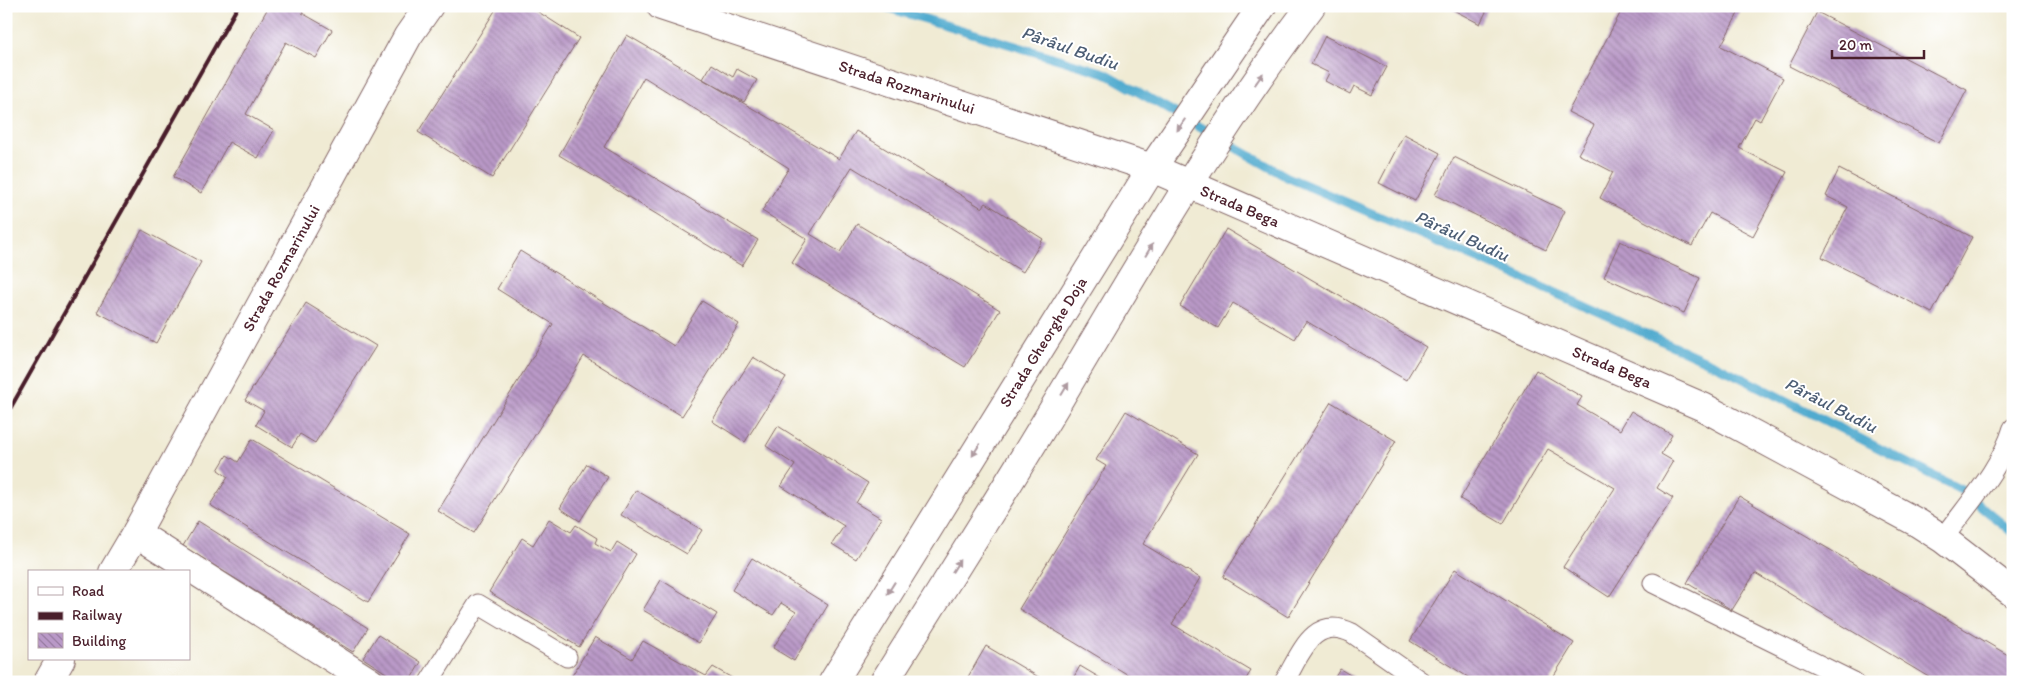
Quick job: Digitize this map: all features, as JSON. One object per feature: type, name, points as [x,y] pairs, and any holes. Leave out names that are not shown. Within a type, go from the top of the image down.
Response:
[{"type":"main road","name":"Strada Rozmarinului","points":[[114,570],[403,44],[429,6]]},
{"type":"main road","name":"Strada Rozmarinului","points":[[661,6],[1158,159],[1194,175]]},
{"type":"main road","name":"Strada Gheorghe Doja","points":[[833,682],[1158,159],[1262,6]]},
{"type":"main road","points":[[884,682],[1040,431],[1194,175],[1231,118],[1311,6]]},
{"type":"main road","name":"Strada Bega","points":[[1194,175],[1703,407],[1918,523],[2013,593]]},
{"type":"main road","points":[[136,533],[370,682]]},
{"type":"main road","points":[[48,682],[60,660]]},
{"type":"lane","points":[[1942,539],[1988,476],[2011,439]]},
{"type":"lane","points":[[1653,583],[1854,682]]},
{"type":"lane","points":[[430,682],[478,604],[567,657]]},
{"type":"lane","points":[[1284,682],[1312,636],[1329,627],[1342,628],[1352,633],[1422,682]]},
{"type":"building","points":[[269,6],[306,6],[302,13],[332,30],[316,58],[286,42],[246,114],[274,130],[258,158],[229,142],[201,193],[173,177]]},
{"type":"building","points":[[498,6],[529,6],[579,38],[492,178],[418,132]]},
{"type":"building","points":[[1446,6],[1489,6],[1480,24]]},
{"type":"building","points":[[1624,6],[1742,6],[1721,46],[1783,78],[1760,121],[1755,118],[1739,148],[1787,172],[1753,236],[1710,213],[1692,246],[1600,198],[1613,172],[1578,154],[1594,125],[1568,112]]},
{"type":"building","points":[[1817,12],[1967,90],[1939,143],[1789,66]]},
{"type":"building","points":[[627,35],[839,159],[856,131],[982,208],[986,203],[1043,239],[1023,272],[852,167],[810,234],[840,252],[857,224],[1000,310],[965,367],[792,263],[807,239],[762,211],[789,168],[644,77],[604,147],[758,240],[742,266],[559,155]]},
{"type":"building","points":[[1325,36],[1387,67],[1372,95],[1354,86],[1350,94],[1325,81],[1329,73],[1311,64]]},
{"type":"building","points":[[712,64],[733,77],[737,69],[757,80],[744,102],[703,79]]},
{"type":"building","points":[[1404,134],[1440,153],[1415,201],[1379,183]]},
{"type":"building","points":[[1454,157],[1565,211],[1546,250],[1435,195]]},
{"type":"building","points":[[1839,169],[1972,237],[1932,313],[1822,257],[1848,207],[1826,196]]},
{"type":"building","points":[[1226,229],[1426,347],[1406,380],[1306,321],[1295,339],[1233,303],[1218,328],[1180,306]]},
{"type":"building","points":[[142,230],[201,262],[156,343],[97,312]]},
{"type":"building","points":[[1620,241],[1700,278],[1684,313],[1604,277]]},
{"type":"building","points":[[520,251],[674,346],[702,301],[739,324],[682,416],[584,356],[474,533],[438,511],[553,324],[497,289]]},
{"type":"building","points":[[306,303],[376,346],[315,443],[300,434],[292,447],[256,425],[264,411],[245,400]]},
{"type":"building","points":[[753,357],[786,377],[745,442],[712,421]]},
{"type":"building","points":[[1536,370],[1582,397],[1577,405],[1620,430],[1631,411],[1672,435],[1661,454],[1673,461],[1657,488],[1673,498],[1609,597],[1563,567],[1615,488],[1548,449],[1503,524],[1460,499]]},
{"type":"building","points":[[1331,402],[1396,441],[1288,617],[1223,577]]},
{"type":"building","points":[[1126,411],[1198,454],[1143,544],[1200,578],[1172,624],[1251,671],[1244,682],[1140,682],[1019,609],[1106,466],[1096,460]]},
{"type":"building","points":[[778,426],[868,483],[856,503],[881,518],[856,559],[832,544],[844,526],[781,486],[795,465],[766,446]]},
{"type":"building","points":[[252,439],[410,534],[368,602],[210,505],[228,477],[218,470],[227,455],[238,462]]},
{"type":"building","points":[[587,464],[608,477],[580,521],[560,508]]},
{"type":"building","points":[[636,490],[702,530],[687,554],[621,515]]},
{"type":"building","points":[[1739,496],[2013,658],[2013,682],[1937,682],[1755,573],[1732,610],[1687,583]]},
{"type":"building","points":[[549,519],[571,532],[576,525],[597,538],[595,543],[611,552],[617,542],[636,554],[579,647],[489,592],[522,538],[533,545]]},
{"type":"building","points":[[198,521],[368,628],[353,652],[183,546]]},
{"type":"building","points":[[752,558],[828,605],[794,661],[773,648],[796,612],[781,603],[773,615],[732,590]]},
{"type":"building","points":[[1455,569],[1574,643],[1550,682],[1476,682],[1410,641]]},
{"type":"building","points":[[661,580],[717,614],[699,643],[643,610]]},
{"type":"building","points":[[378,635],[421,662],[409,682],[400,682],[363,658]]},
{"type":"building","points":[[595,637],[632,659],[643,641],[706,676],[713,667],[739,682],[574,682],[570,679]]},
{"type":"building","points":[[986,646],[1047,682],[965,682]]},
{"type":"building","points":[[1080,666],[1107,682],[1071,682]]},
{"type":"building","points":[[1340,669],[1362,682],[1332,682]]},
{"type":"waterway","name":"Pârâul Budiu","points":[[882,6],[1105,73],[1287,177],[1504,270],[1722,368],[1963,491],[2013,533]]},
{"type":"railway","points":[[6,416],[238,6]]}]
